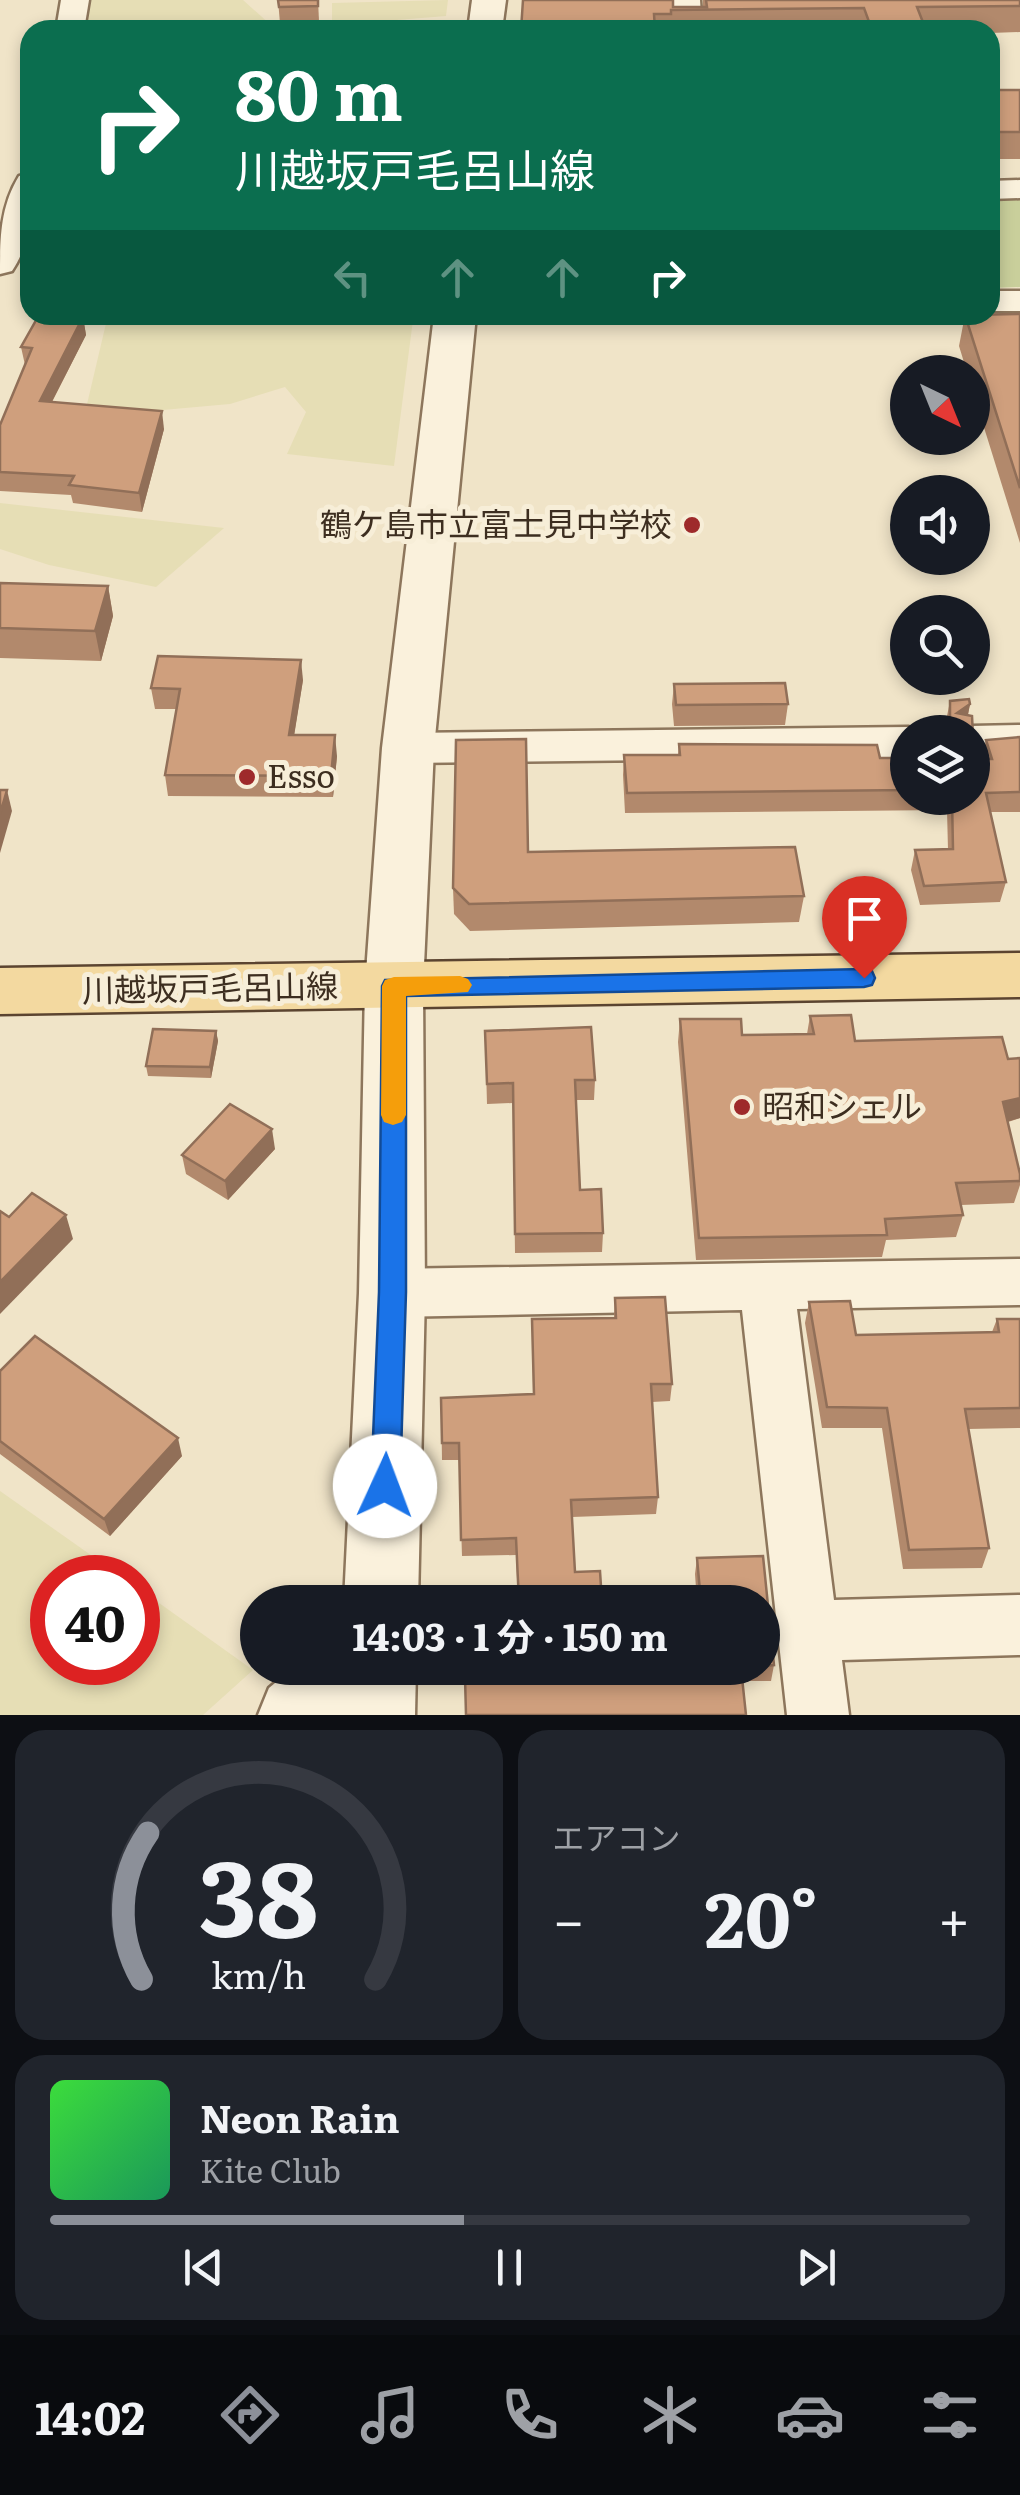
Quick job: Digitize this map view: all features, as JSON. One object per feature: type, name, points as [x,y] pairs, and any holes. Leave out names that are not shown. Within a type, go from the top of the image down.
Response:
[{"type":"main road","name":"川越坂戸毛呂山線","points":[[0,991],[1020,975]]},
{"type":"street","points":[[0,264],[20,211]]},
{"type":"street","points":[[382,1585],[392,1292],[394,986],[408,748],[453,325]]},
{"type":"street","points":[[990,741],[1020,740]]},
{"type":"street","points":[[408,748],[890,742]]},
{"type":"street","points":[[392,1292],[1020,1282]]},
{"type":"street","points":[[767,1288],[818,1715]]},
{"type":"street","points":[[807,1631],[1020,1625]]},
{"type":"street","points":[[296,1715],[330,1685]]},
{"type":"street","points":[[378,1715],[379,1685]]},
{"type":"shaded area","points":[[80,0],[243,0],[265,20],[77,20]]},
{"type":"shaded area","points":[[448,0],[446,16],[332,20],[332,3]]},
{"type":"shaded area","points":[[106,325],[412,325],[394,466],[287,454],[306,412],[285,387],[230,404],[84,417]]},
{"type":"shaded area","points":[[0,503],[224,528],[156,587],[49,565],[0,549]]},
{"type":"shaded area","points":[[0,1491],[91,1555],[30,1555],[30,1685],[160,1685],[160,1604],[240,1661],[240,1682],[203,1715],[0,1715]]},
{"type":"green space","points":[[1000,196],[1020,196],[1020,287],[1000,288]]},
{"type":"building","points":[[278,0],[318,0],[318,6],[279,7]]},
{"type":"building","points":[[523,0],[673,0],[673,7],[707,7],[706,0],[1020,0],[1020,6],[917,7],[922,20],[868,20],[864,8],[671,10],[671,14],[654,14],[654,20],[522,20]]},
{"type":"building","points":[[1000,90],[1020,90],[1020,132],[1000,132]]},
{"type":"building","points":[[1000,314],[1020,314],[1020,488],[990,394],[990,355],[978,355],[968,325],[1000,325]]},
{"type":"building","points":[[33,325],[79,325],[40,401],[162,411],[139,493],[69,485],[74,476],[0,472],[0,425],[32,348],[21,347]]},
{"type":"building","points":[[0,583],[108,586],[95,631],[0,628]]},
{"type":"building","points":[[158,656],[301,660],[289,735],[335,735],[331,776],[165,775],[180,689],[151,688]]},
{"type":"building","points":[[785,683],[788,704],[676,705],[674,684]]},
{"type":"building","points":[[969,699],[970,704],[957,713],[967,715],[950,715],[950,701]]},
{"type":"building","points":[[1020,737],[1020,792],[990,793],[990,740]]},
{"type":"building","points":[[526,739],[528,852],[795,847],[804,896],[469,904],[453,888],[456,740]]},
{"type":"building","points":[[679,744],[877,745],[880,758],[890,758],[890,790],[627,793],[624,755],[680,755]]},
{"type":"building","points":[[0,790],[7,790],[0,814]]},
{"type":"building","points":[[990,811],[1006,882],[924,886],[915,850],[953,849],[952,815],[990,815]]},
{"type":"building","points":[[851,1015],[855,1041],[1002,1037],[1008,1059],[1020,1058],[1020,1098],[1003,1102],[1020,1181],[956,1183],[963,1215],[885,1219],[887,1235],[699,1238],[680,1019],[741,1019],[742,1035],[814,1034],[810,1016]]},
{"type":"building","points":[[591,1027],[595,1080],[575,1080],[580,1190],[601,1189],[603,1233],[515,1234],[513,1083],[487,1084],[485,1031]]},
{"type":"building","points":[[153,1029],[216,1031],[210,1067],[146,1066]]},
{"type":"building","points":[[230,1104],[272,1129],[225,1181],[182,1155]]},
{"type":"building","points":[[32,1193],[66,1215],[0,1282],[0,1211],[9,1217]]},
{"type":"building","points":[[665,1297],[672,1384],[651,1384],[658,1497],[571,1500],[575,1572],[600,1571],[601,1585],[518,1585],[516,1538],[461,1540],[459,1443],[442,1443],[441,1398],[534,1394],[532,1319],[616,1318],[615,1298]]},
{"type":"building","points":[[850,1301],[856,1335],[999,1332],[997,1319],[1020,1319],[1020,1408],[965,1409],[989,1548],[909,1550],[887,1408],[827,1407],[809,1302]]},
{"type":"building","points":[[35,1336],[178,1438],[104,1519],[0,1441],[0,1371]]},
{"type":"building","points":[[763,1556],[766,1585],[699,1585],[697,1558]]},
{"type":"building","points":[[465,1685],[743,1685],[746,1715],[466,1715]]},
{"type":"slow traffic","points":[[393,1115],[394,986],[460,985]]},
{"type":"place","name":"鶴ケ島市立富士見中学校","points":[[692,525]]},
{"type":"place","name":"Esso","points":[[247,777]]},
{"type":"place","name":"昭和シェル","points":[[742,1107]]},
{"type":"route","points":[[385,1486],[392,1292],[394,986],[864,978]]}]
